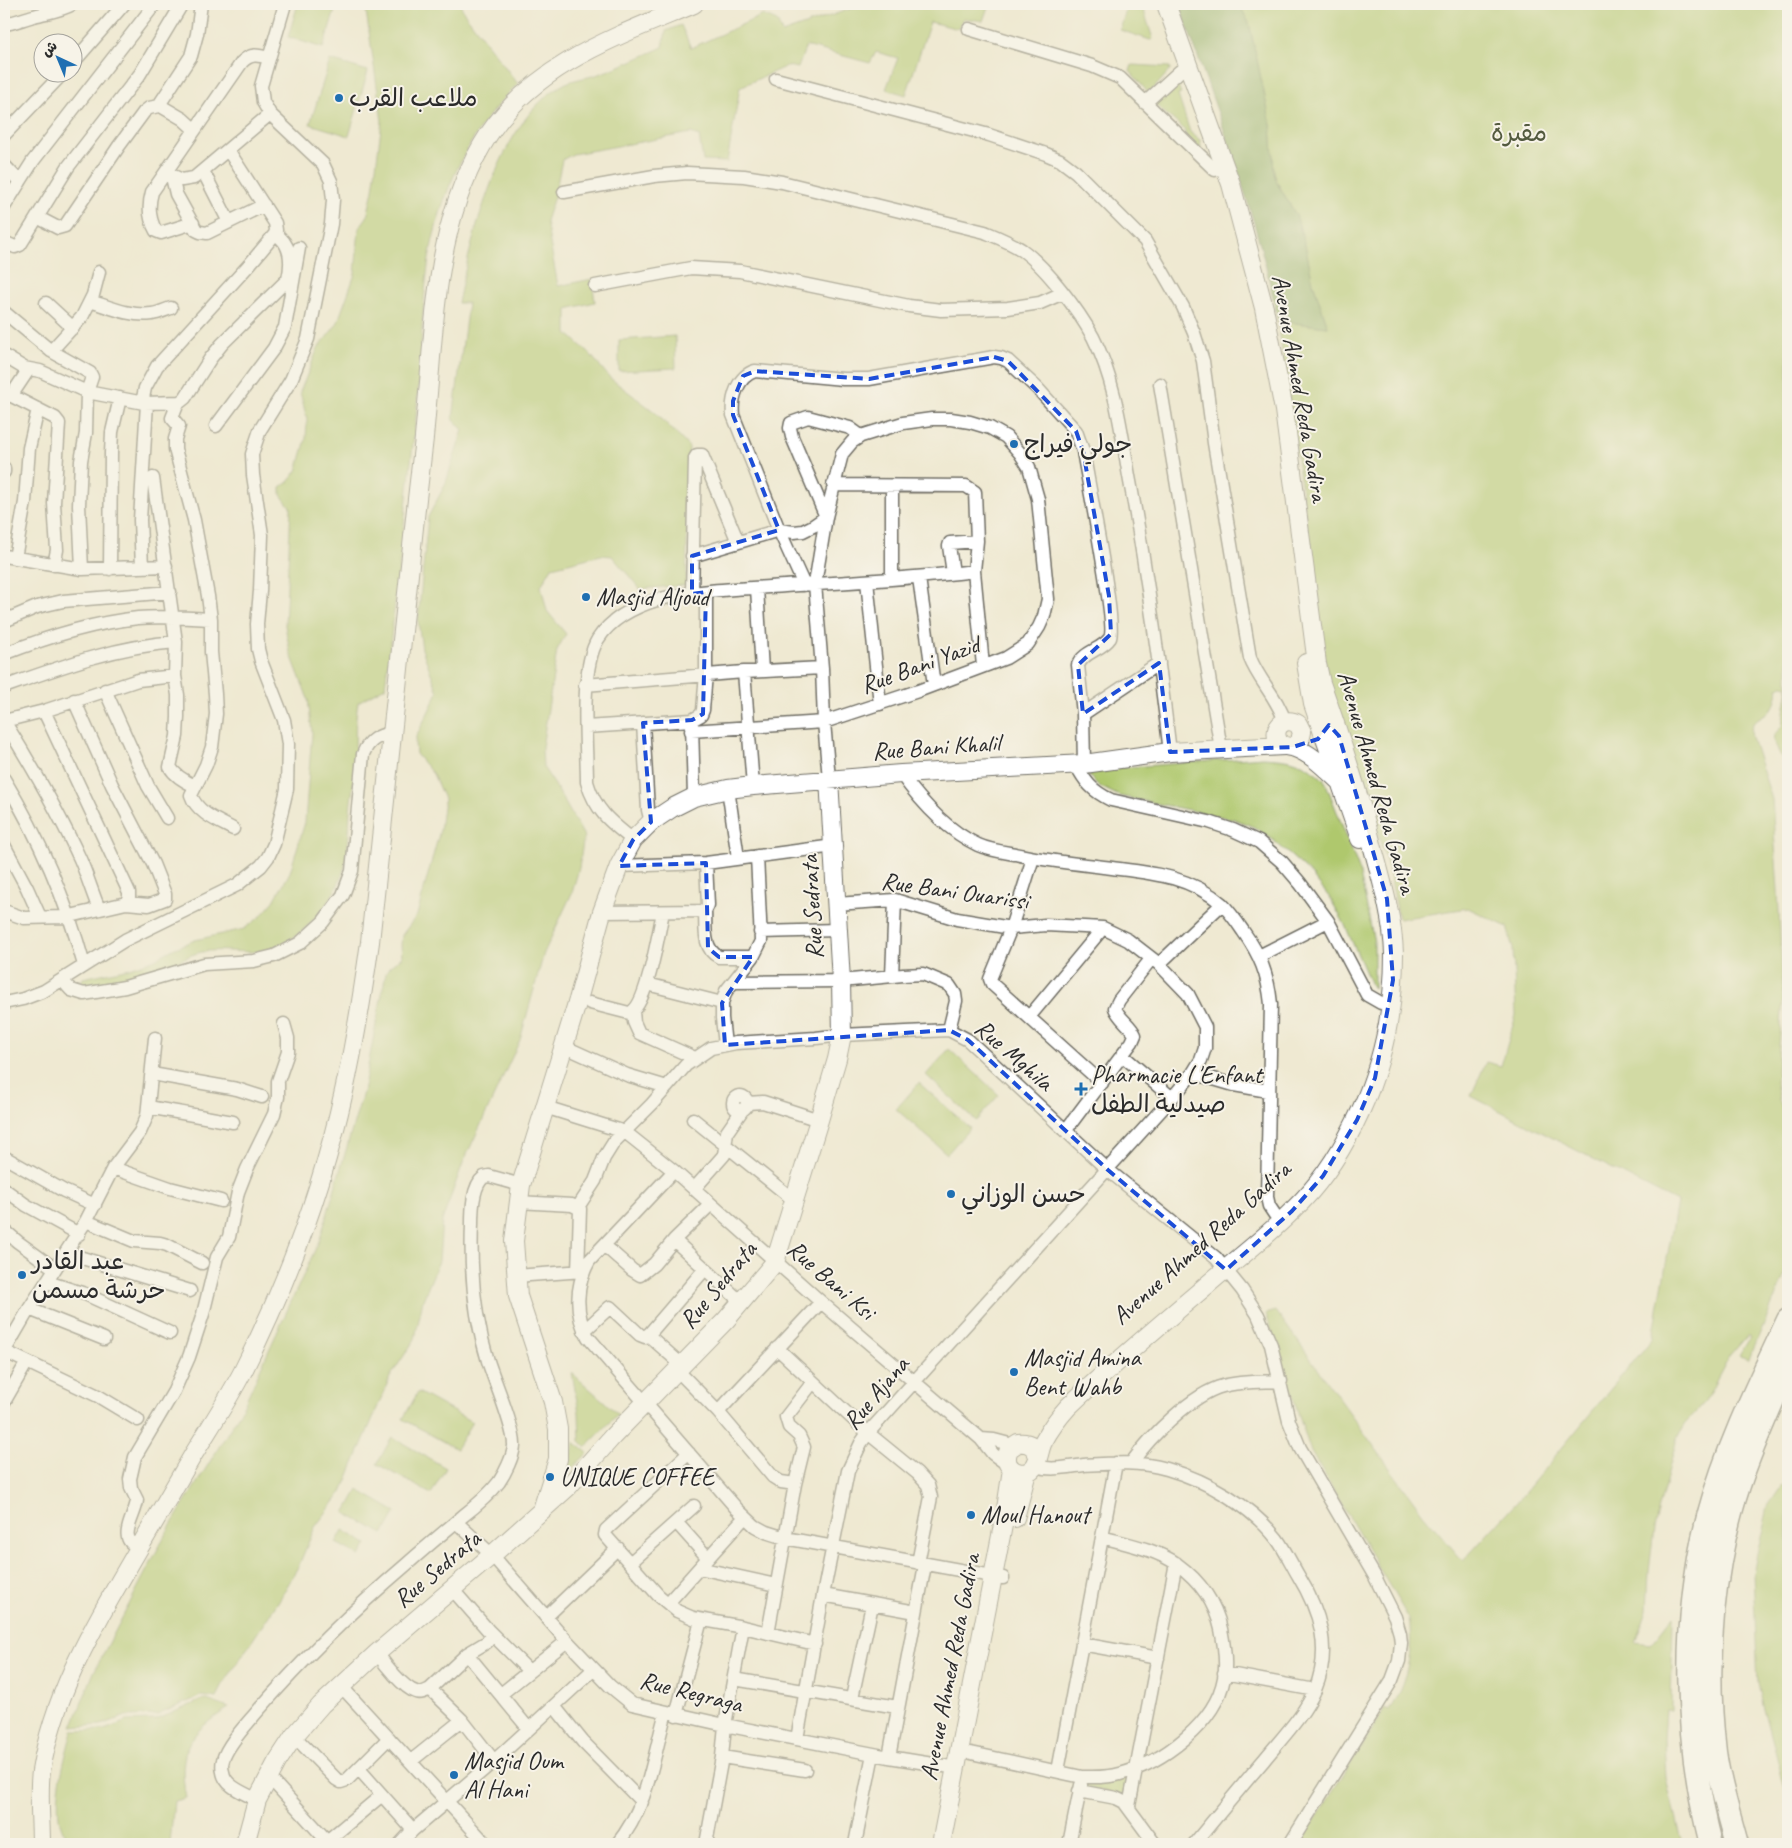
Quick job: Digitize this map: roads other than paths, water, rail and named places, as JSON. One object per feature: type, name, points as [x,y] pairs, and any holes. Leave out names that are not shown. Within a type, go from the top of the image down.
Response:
[{"type":"highway","points":[[1710,1844],[1697,1777],[1690,1707],[1692,1612],[1698,1566],[1709,1513],[1725,1464],[1788,1320]]},
{"type":"highway","points":[[1737,1844],[1715,1753],[1712,1705],[1713,1623],[1718,1568],[1728,1524],[1744,1471],[1788,1366]]},
{"type":"street","points":[[82,52],[124,4]]},
{"type":"street","points":[[4,207],[63,121],[155,4]]},
{"type":"street","points":[[4,242],[18,246],[68,167],[140,74],[182,4]]},
{"type":"street","points":[[159,106],[160,101],[182,72],[191,56],[197,34],[201,4]]},
{"type":"street","points":[[4,1003],[35,996],[125,940],[237,885],[250,876],[268,857],[274,844],[287,789],[289,756],[287,732],[276,697],[261,661],[257,637],[262,535],[253,475],[252,454],[260,430],[291,380],[306,346],[331,224],[333,200],[331,181],[318,157],[270,114],[263,102],[261,86],[285,4]]},
{"type":"street","points":[[41,1844],[41,1774],[59,1704],[85,1642],[228,1398],[254,1347],[293,1255],[322,1175],[344,1093],[361,1005],[370,942],[427,409],[437,290],[448,236],[463,185],[490,134],[513,105],[540,80],[588,49],[694,4]]},
{"type":"street","name":"Avenue Ahmed Reda Gadira","points":[[1019,1444],[1086,1380],[1292,1210],[1324,1176],[1357,1120],[1375,1078],[1390,1007],[1394,952],[1387,899],[1361,800],[1328,725],[1310,694],[1266,369],[1245,273],[1215,170],[1156,4]]},
{"type":"street","name":"Avenue Ahmed Reda Gadira","points":[[941,1844],[998,1577],[1028,1466],[1055,1422],[1068,1407],[1223,1267],[1310,1179],[1329,1152],[1358,1092],[1369,1062],[1381,1003],[1383,960],[1380,918],[1371,878],[1342,784],[1328,725],[1317,664],[1284,410],[1264,308],[1231,184],[1166,4]]},
{"type":"street","points":[[4,24],[14,24],[32,16],[56,12],[69,5]]},
{"type":"street","points":[[969,29],[1107,72],[1120,78],[1215,170]]},
{"type":"street","points":[[192,223],[161,233],[154,230],[150,211],[152,192],[169,174],[195,130],[242,62],[255,54],[269,58]]},
{"type":"street","points":[[1145,103],[1180,71]]},
{"type":"street","points":[[776,79],[989,135],[1046,154],[1060,160],[1076,172],[1133,226],[1145,241],[1183,307],[1203,361],[1214,443],[1250,658],[1259,677],[1279,706],[1290,733],[1342,784]]},
{"type":"street","points":[[4,134],[54,82]]},
{"type":"street","points":[[37,217],[58,228],[65,226],[118,146],[149,108],[159,106],[183,119],[195,130]]},
{"type":"street","points":[[169,174],[188,180],[203,171],[270,114]]},
{"type":"street","points":[[142,567],[140,520],[145,388],[157,366],[250,265],[275,234],[276,230],[275,223],[228,150]]},
{"type":"street","points":[[4,165],[20,182]]},
{"type":"street","points":[[203,171],[229,222]]},
{"type":"street","points":[[564,192],[654,176],[687,173],[744,176],[782,182],[985,232],[1023,251],[1038,264],[1063,293],[1093,336],[1103,358],[1115,400],[1142,547],[1170,752]]},
{"type":"street","points":[[169,174],[176,194],[192,223],[200,232],[207,233],[264,205]]},
{"type":"street","points":[[216,426],[274,348],[286,327],[290,281],[288,248],[284,239],[275,234]]},
{"type":"street","points":[[233,829],[207,815],[194,802],[191,795],[208,760],[214,733],[216,694],[211,652],[211,619],[194,520],[175,449],[175,440],[179,426],[172,418],[178,403],[185,398],[222,344],[290,281],[299,248]]},
{"type":"street","points":[[594,286],[692,268],[740,271],[909,306],[942,310],[1008,308],[1040,302],[1063,293]]},
{"type":"street","points":[[51,351],[82,317],[90,301],[99,272]]},
{"type":"street","points":[[90,301],[125,312],[145,314],[154,314],[171,308]]},
{"type":"street","points":[[46,303],[73,328]]},
{"type":"street","points":[[4,312],[51,351],[91,374],[92,377],[87,392],[86,433],[81,461],[82,569]]},
{"type":"street","points":[[4,356],[20,366],[40,371],[87,392],[145,403],[178,403]]},
{"type":"street","points":[[810,584],[779,530],[733,415],[733,401],[739,382],[748,373],[755,371],[843,379],[869,379],[953,366],[994,357],[1008,361],[1038,389],[1076,431],[1083,451],[1108,596],[1111,634],[1107,641],[1084,656],[1078,665],[1083,714],[1079,764],[1084,780],[1097,793],[1111,800],[1209,822],[1259,842],[1282,862],[1300,883],[1328,921],[1367,995],[1381,1003]]},
{"type":"street","points":[[29,369],[7,394],[55,418],[59,426],[55,464],[54,525],[57,550],[54,565]]},
{"type":"street","points":[[1160,384],[1221,749]]},
{"type":"street","points":[[110,569],[110,462],[112,432],[120,398]]},
{"type":"street","points":[[38,409],[29,448],[25,502],[10,557],[82,569],[166,566]]},
{"type":"street","points":[[810,584],[842,454],[852,442],[861,436],[850,428],[808,417],[791,423],[790,428],[792,437],[826,517]]},
{"type":"street","name":"Rue Bani Yazid","points":[[586,727],[644,723],[692,726],[749,726],[824,722],[880,704],[1006,658],[1028,644],[1044,616],[1048,599],[1046,570],[1035,484],[1029,468],[1014,446],[1006,437],[990,428],[951,419],[932,419],[903,423],[861,436]]},
{"type":"street","points":[[692,594],[695,458],[700,454],[738,542]]},
{"type":"street","points":[[153,478],[176,642],[175,676],[178,695],[178,726],[170,767],[172,772],[187,783],[195,786]]},
{"type":"street","points":[[833,485],[971,488],[975,492],[977,541],[974,571],[983,666]]},
{"type":"street","points":[[892,486],[892,579]]},
{"type":"street","points":[[692,556],[779,530],[803,531],[826,517]]},
{"type":"street","points":[[953,573],[950,543],[977,541]]},
{"type":"street","points":[[633,840],[610,822],[598,808],[591,796],[587,782],[585,685],[597,640],[609,624],[621,615],[658,600],[692,594],[810,584],[919,578],[974,571]]},
{"type":"street","points":[[919,578],[934,685]]},
{"type":"street","points":[[867,581],[880,704]]},
{"type":"street","name":"Rue Sedrata","points":[[245,1844],[257,1800],[269,1777],[294,1736],[321,1705],[376,1653],[492,1555],[568,1487],[776,1262],[820,1120],[842,1034],[834,846],[824,722],[822,668],[810,584]]},
{"type":"street","points":[[756,588],[762,671]]},
{"type":"street","points":[[4,621],[37,607],[56,602],[170,592]]},
{"type":"street","points":[[694,797],[692,726],[703,713],[706,674],[706,592]]},
{"type":"street","points":[[4,654],[76,629],[138,618],[211,619]]},
{"type":"street","points":[[4,687],[111,652],[138,646],[176,642]]},
{"type":"street","points":[[1083,714],[1159,663]]},
{"type":"street","points":[[585,685],[706,674],[822,668]]},
{"type":"street","points":[[744,672],[753,786]]},
{"type":"street","points":[[99,909],[66,829],[4,721],[44,711],[138,680],[175,676]]},
{"type":"street","points":[[105,690],[148,786],[167,818]]},
{"type":"street","points":[[1290,733],[1305,711],[1310,694]]},
{"type":"street","points":[[6,915],[24,918],[70,916],[126,902],[149,905],[164,900],[165,896],[153,864],[112,785],[74,700]]},
{"type":"street","points":[[44,711],[128,892],[129,897],[126,902]]},
{"type":"street","points":[[644,723],[648,810],[651,822]]},
{"type":"street","name":"Rue Bani Khalil","points":[[542,1510],[558,1459],[558,1429],[553,1402],[518,1296],[514,1241],[520,1193],[578,1000],[602,912],[619,866],[633,840],[651,822],[672,808],[694,797],[728,788],[901,774],[1079,764],[1170,752],[1258,748],[1290,733],[1328,725]]},
{"type":"street","name":"Rue Bani Khalil","points":[[1290,733],[1311,742],[1328,725]]},
{"type":"street","points":[[62,980],[71,990],[84,994],[125,987],[204,964],[264,959],[284,952],[300,942],[330,914],[348,883],[352,871],[363,754],[367,745],[374,738],[393,732]]},
{"type":"street","points":[[901,774],[917,797],[937,816],[962,836],[979,846],[1033,858],[1153,872],[1176,878],[1200,889],[1222,904],[1259,956],[1269,986],[1271,1004],[1267,1197],[1269,1206],[1275,1215]]},
{"type":"street","points":[[4,779],[37,839],[70,916],[84,964]]},
{"type":"street","points":[[728,788],[738,858]]},
{"type":"street","points":[[4,845],[40,917]]},
{"type":"street","points":[[619,866],[706,863],[834,846]]},
{"type":"street","points":[[725,1044],[722,1003],[726,991],[753,958],[760,946],[757,856]]},
{"type":"street","points":[[1033,858],[1011,928],[990,980],[992,984],[1102,1083]]},
{"type":"street","points":[[706,863],[708,905],[705,910],[708,948],[719,957],[753,958]]},
{"type":"street","points":[[892,976],[895,900]]},
{"type":"street","name":"Rue Bani Ouarissi","points":[[836,904],[895,900],[957,919],[1011,928],[1046,925],[1103,928],[1128,940],[1155,962],[1188,994],[1205,1027],[1205,1048],[1201,1060],[1193,1073],[1172,1098],[1108,1170]]},
{"type":"street","points":[[1066,1130],[1102,1083],[1135,1034],[1132,1028],[1117,1013],[1115,1008],[1119,1000],[1155,962],[1222,904]]},
{"type":"street","points":[[602,912],[705,910]]},
{"type":"street","points":[[663,912],[647,984],[633,1012],[634,1022],[639,1033],[695,1058]]},
{"type":"street","points":[[1259,956],[1328,921]]},
{"type":"street","points":[[1029,1017],[1103,928]]},
{"type":"street","points":[[760,932],[838,930]]},
{"type":"street","points":[[733,982],[841,981],[923,974],[949,985],[955,994],[956,1001],[950,1030]]},
{"type":"street","points":[[647,984],[722,1003]]},
{"type":"street","points":[[590,1003],[629,1013],[633,1012]]},
{"type":"street","points":[[139,1548],[130,1541],[127,1533],[137,1504],[130,1484],[132,1466],[139,1449],[174,1391],[190,1357],[217,1257],[229,1237],[238,1192],[274,1114],[278,1097],[279,1075],[288,1052],[288,1038],[284,1024]]},
{"type":"street","name":"Rue Mghila","points":[[578,1207],[595,1182],[608,1149],[695,1058],[711,1048],[725,1044],[816,1038],[842,1034],[950,1030],[968,1040],[1108,1170],[1223,1267],[1242,1290],[1258,1315],[1270,1345],[1289,1421],[1300,1448],[1374,1574],[1395,1617],[1400,1634],[1401,1643],[1396,1670],[1387,1690],[1290,1844]]},
{"type":"street","points":[[138,1420],[98,1396],[27,1362],[5,1348],[79,1234],[113,1168],[140,1132],[147,1116],[155,1038]]},
{"type":"street","points":[[563,1046],[627,1075],[667,1087]]},
{"type":"street","points":[[1122,1055],[1172,1098]]},
{"type":"street","points":[[1193,1073],[1234,1085],[1268,1091]]},
{"type":"street","points":[[152,1074],[237,1089],[262,1097]]},
{"type":"street","points":[[694,1189],[722,1157],[726,1145],[727,1132],[745,1106],[763,1102],[820,1120]]},
{"type":"street","points":[[148,1107],[233,1122]]},
{"type":"street","name":"Rue Bani Ksi","points":[[545,1107],[625,1132],[674,1171],[821,1302],[981,1439],[993,1454],[1028,1466]]},
{"type":"street","points":[[693,1119],[795,1202]]},
{"type":"street","points":[[4,1157],[64,1191],[95,1205]]},
{"type":"street","points":[[113,1168],[175,1189],[221,1200]]},
{"type":"street","name":"Rue Ajana","points":[[797,1739],[823,1595],[848,1472],[854,1455],[868,1433],[1108,1170]]},
{"type":"street","points":[[516,1276],[580,1272],[674,1171]]},
{"type":"street","points":[[257,1800],[232,1786],[225,1780],[222,1771],[223,1760],[228,1749],[243,1728],[316,1648],[406,1565],[484,1499],[500,1481],[514,1446],[511,1430],[488,1362],[477,1321],[472,1278],[472,1213],[478,1184],[484,1177],[489,1176],[520,1193],[572,1205],[580,1209],[578,1298],[581,1323],[584,1331],[744,1518],[766,1532],[785,1538],[998,1577]]},
{"type":"street","points":[[4,1189],[26,1205],[79,1234]]},
{"type":"street","points":[[604,1246],[640,1275],[654,1264],[674,1240],[710,1204]]},
{"type":"street","points":[[86,1221],[134,1241],[167,1245],[202,1263]]},
{"type":"street","points":[[4,1232],[55,1269]]},
{"type":"street","points":[[674,1240],[704,1270],[741,1302]]},
{"type":"street","points":[[66,1254],[190,1291]]},
{"type":"street","points":[[584,1331],[610,1307],[640,1335],[645,1337],[704,1270]]},
{"type":"street","points":[[47,1282],[85,1294],[170,1332]]},
{"type":"street","points":[[718,1412],[821,1302]]},
{"type":"street","points":[[30,1309],[104,1339]]},
{"type":"street","points":[[648,1335],[680,1368],[773,1477],[781,1482],[794,1484]]},
{"type":"street","points":[[777,1348],[868,1433],[917,1473],[930,1490],[931,1497],[916,1612],[889,1757]]},
{"type":"street","points":[[4,1402],[27,1362]]},
{"type":"street","points":[[1132,1462],[1157,1432],[1202,1395],[1211,1390],[1236,1383],[1280,1381]]},
{"type":"street","points":[[768,1633],[794,1484],[804,1447],[799,1436],[790,1427],[786,1417],[813,1382]]},
{"type":"street","points":[[981,1439],[1033,1446],[1028,1466]]},
{"type":"street","points":[[1019,1444],[1007,1454],[1028,1466],[1132,1462],[1180,1473],[1208,1485],[1251,1514],[1276,1538],[1311,1598],[1320,1625],[1323,1645],[1323,1665],[1315,1690],[1303,1710],[1276,1745],[1194,1844]]},
{"type":"street","points":[[689,1453],[606,1530],[605,1535],[658,1595],[677,1611],[693,1618],[815,1644]]},
{"type":"street","points":[[1058,1772],[1116,1462]]},
{"type":"street","points":[[630,1563],[694,1506]]},
{"type":"street","points":[[668,1604],[744,1518]]},
{"type":"street","name":"Rue Regraga","points":[[456,1522],[492,1555],[594,1669],[624,1699],[632,1704],[725,1725],[872,1754],[956,1768]]},
{"type":"street","points":[[676,1522],[708,1558]]},
{"type":"street","points":[[970,1753],[1082,1777],[1108,1777],[1137,1769],[1170,1751],[1192,1732],[1216,1699],[1224,1673],[1223,1637],[1215,1610],[1208,1598],[1195,1580],[1176,1563],[1151,1551],[1102,1537]]},
{"type":"street","points":[[547,1616],[618,1548]]},
{"type":"street","points":[[1129,1806],[1176,1563]]},
{"type":"street","points":[[699,1568],[776,1585]]},
{"type":"street","name":"Avenue Ahmed Reda Gadira","points":[[953,1844],[970,1753],[998,1577]]},
{"type":"street","points":[[452,1589],[528,1671]]},
{"type":"street","points":[[823,1595],[916,1612]]},
{"type":"street","points":[[852,1698],[872,1605]]},
{"type":"street","points":[[617,1844],[629,1830],[642,1802],[702,1620]]},
{"type":"street","points":[[706,1844],[722,1757],[725,1725],[742,1627]]},
{"type":"street","points":[[376,1653],[412,1690],[424,1692],[430,1689],[467,1654],[487,1642],[492,1634]]},
{"type":"street","points":[[501,1694],[567,1640]]},
{"type":"street","points":[[1082,1644],[1158,1658]]},
{"type":"street","points":[[467,1654],[528,1728]]},
{"type":"street","points":[[400,1844],[413,1830],[494,1761],[594,1669]]},
{"type":"street","points":[[1224,1673],[1315,1690]]},
{"type":"street","points":[[734,1679],[897,1707]]},
{"type":"street","points":[[342,1686],[486,1844]]},
{"type":"street","points":[[430,1689],[462,1720],[494,1761]]},
{"type":"street","points":[[554,1706],[583,1742],[642,1802]]},
{"type":"street","points":[[411,1761],[462,1720]]},
{"type":"street","points":[[294,1736],[338,1782],[347,1780],[389,1738]]},
{"type":"street","points":[[856,1844],[872,1754]]},
{"type":"street","points":[[722,1757],[805,1770]]},
{"type":"street","points":[[359,1769],[413,1830]]},
{"type":"street","points":[[269,1777],[328,1843],[382,1795]]},
{"type":"street","points":[[1069,1844],[1082,1777]]},
{"type":"street","points":[[1079,1792],[1116,1798],[1124,1802],[1129,1806],[1155,1844]]},
{"type":"street","points":[[313,1844],[317,1830]]},
{"type":"place","name":"ملاعب القرب","points":[[339,98]]},
{"type":"place","name":"جولي فيراج","points":[[1014,444]]},
{"type":"place","name":"Masjid Aljoud","points":[[586,597]]},
{"type":"place","name":"Pharmacie L'Enfant صيدلية الطفل","points":[[1081,1089]]},
{"type":"place","name":"حسن الوزاني","points":[[951,1194]]},
{"type":"place","name":"عبد القادر حرشة مسمن","points":[[22,1275]]},
{"type":"place","name":"Masjid Amina Bent Wahb","points":[[1014,1372]]},
{"type":"place","name":"UNIQUE COFFEE","points":[[550,1477]]},
{"type":"place","name":"Moul Hanout","points":[[971,1515]]},
{"type":"place","name":"Masjid Oum Al Hani","points":[[454,1775]]},
{"type":"park label","name":"مقبرة","points":[[1519,133]]}]
